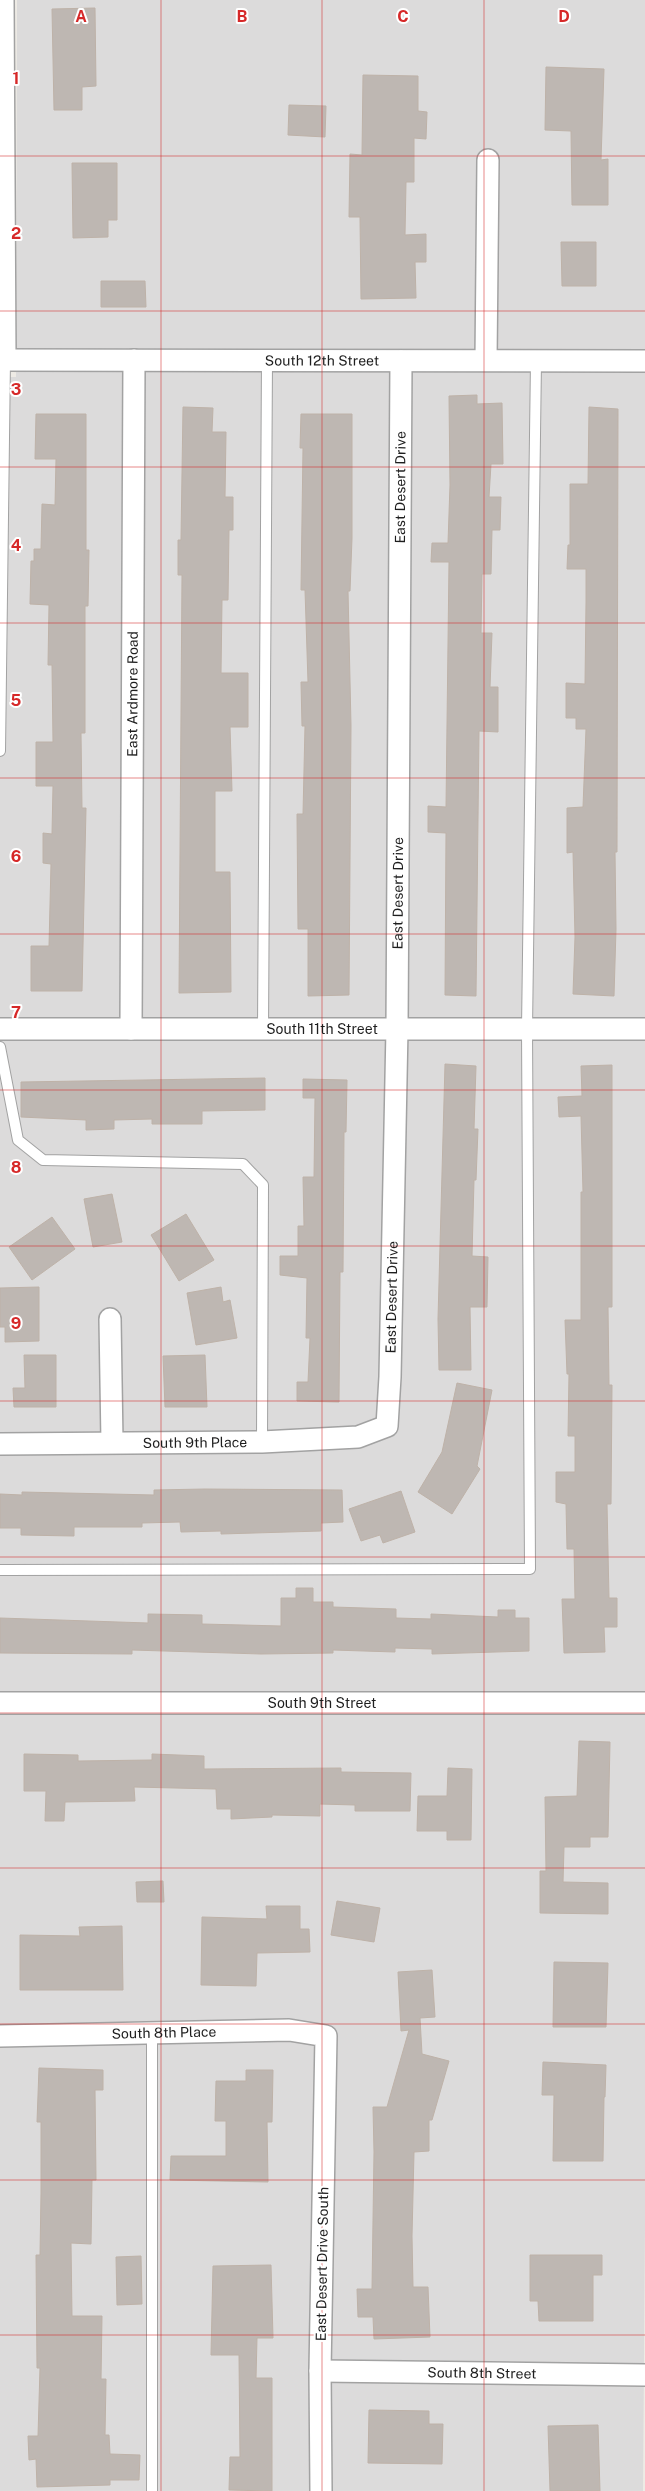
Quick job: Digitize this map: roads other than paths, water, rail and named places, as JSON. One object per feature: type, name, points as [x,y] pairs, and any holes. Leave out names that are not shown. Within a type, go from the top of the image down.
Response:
[{"type":"street","points":[[2,360],[3,0]]},
{"type":"street","points":[[486,360],[488,160]]},
{"type":"street","name":"South 12th Street","points":[[2,360],[645,361]]},
{"type":"street","name":"East Ardmore Road","points":[[131,1029],[134,360]]},
{"type":"street","name":"East Desert Drive","points":[[387,1426],[390,1367],[397,1029],[401,361]]},
{"type":"street","name":"South 11th Street","points":[[0,1029],[645,1029]]},
{"type":"street","points":[[110,1319],[112,1442]]},
{"type":"street","name":"South 9th Place","points":[[0,1444],[262,1442],[358,1438],[387,1426]]},
{"type":"street","name":"South 9th Street","points":[[0,1703],[645,1703]]},
{"type":"street","name":"South 8th Place","points":[[0,2036],[289,2030],[326,2036]]},
{"type":"street","name":"East Desert Drive South","points":[[321,2491],[320,2371],[326,2036]]},
{"type":"street","name":"South 8th Street","points":[[320,2371],[645,2375]]},
{"type":"lane","points":[[0,751],[2,360]]},
{"type":"lane","points":[[263,1029],[267,360]]},
{"type":"lane","points":[[0,1570],[530,1569],[528,1029],[536,361]]},
{"type":"lane","points":[[0,1047],[18,1140],[43,1160],[243,1164],[263,1185],[262,1442]]},
{"type":"lane","points":[[152,2033],[152,2491]]}]
